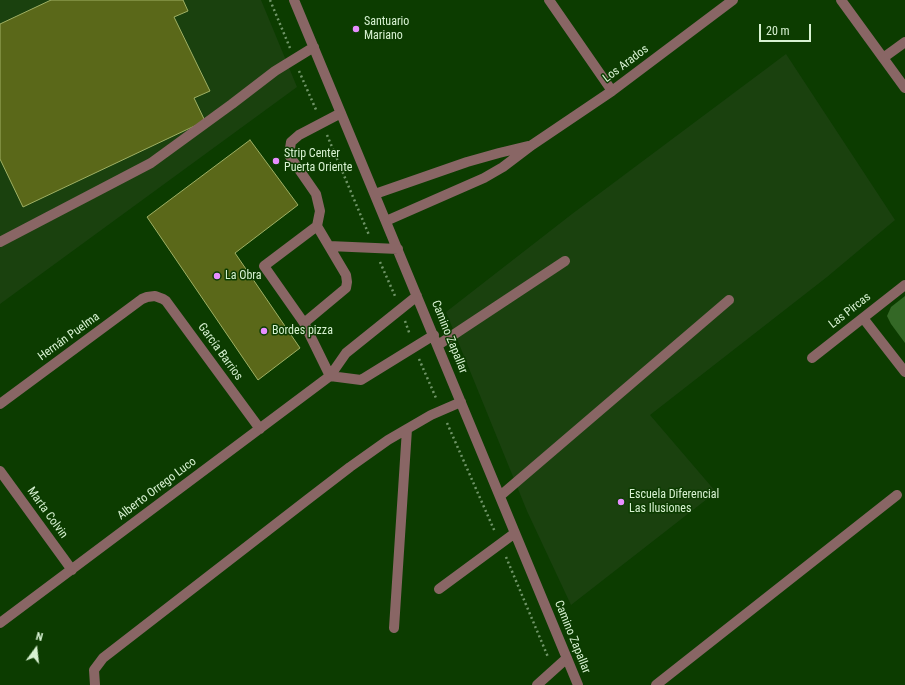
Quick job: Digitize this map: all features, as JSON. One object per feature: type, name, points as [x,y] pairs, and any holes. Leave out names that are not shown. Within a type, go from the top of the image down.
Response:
[{"type":"street","name":"Camino Zapallar","points":[[294,0],[578,685]]},
{"type":"street","points":[[549,0],[612,91]]},
{"type":"street","name":"Los Arados","points":[[386,221],[484,178],[503,167],[532,145],[612,91],[733,0]]},
{"type":"street","points":[[841,0],[905,88]]},
{"type":"street","points":[[883,58],[905,42]]},
{"type":"street","points":[[0,242],[151,163],[275,71],[314,47]]},
{"type":"street","points":[[341,113],[299,135],[291,142],[289,155],[316,194],[320,211],[317,226],[264,266],[304,323],[330,376],[361,380],[434,335]]},
{"type":"street","name":"Los Arados","points":[[375,194],[467,162],[532,145]]},
{"type":"street","points":[[304,323],[346,288],[347,282],[346,275],[317,226]]},
{"type":"street","points":[[329,246],[398,248]]},
{"type":"street","points":[[438,345],[565,261]]},
{"type":"street","name":"Las Pircas","points":[[812,358],[905,285]]},
{"type":"street","name":"Hernán Puelma","points":[[0,404],[142,299],[155,296]]},
{"type":"street","name":"García Barrios","points":[[155,296],[166,301],[260,429]]},
{"type":"street","name":"Alberto Orrego Luco","points":[[0,623],[330,376],[346,352],[417,296]]},
{"type":"street","points":[[500,496],[729,300]]},
{"type":"street","points":[[863,318],[905,372]]},
{"type":"street","points":[[95,685],[94,670],[103,658],[344,472],[388,440],[432,414],[461,402]]},
{"type":"street","points":[[394,628],[408,429]]},
{"type":"street","name":"Marta Colvin","points":[[0,471],[72,570]]},
{"type":"street","points":[[656,685],[897,496]]},
{"type":"street","points":[[439,589],[515,533]]},
{"type":"street","points":[[537,685],[567,658]]},
{"type":"shaded area","points":[[0,0],[261,0],[297,87],[0,304]]},
{"type":"shaded area","points":[[786,54],[895,220],[827,277],[650,415],[716,492],[571,605],[527,511],[446,312],[572,214]]},
{"type":"shaded area","points":[[905,296],[905,343],[887,316],[891,307]]},
{"type":"building","points":[[51,0],[183,0],[188,11],[174,17],[210,91],[194,98],[205,121],[23,207],[0,159],[0,24]]},
{"type":"building","points":[[250,140],[298,205],[235,253],[300,348],[258,380],[147,217]]},
{"type":"place","name":"Santuario Mariano","points":[[356,29]]},
{"type":"place","name":"Strip Center Puerta Oriente","points":[[276,161]]},
{"type":"place","name":"La Obra","points":[[217,276]]},
{"type":"place","name":"Bordes pizza","points":[[264,331]]},
{"type":"place","name":"Escuela Diferencial Las Ilusiones","points":[[621,502]]}]
